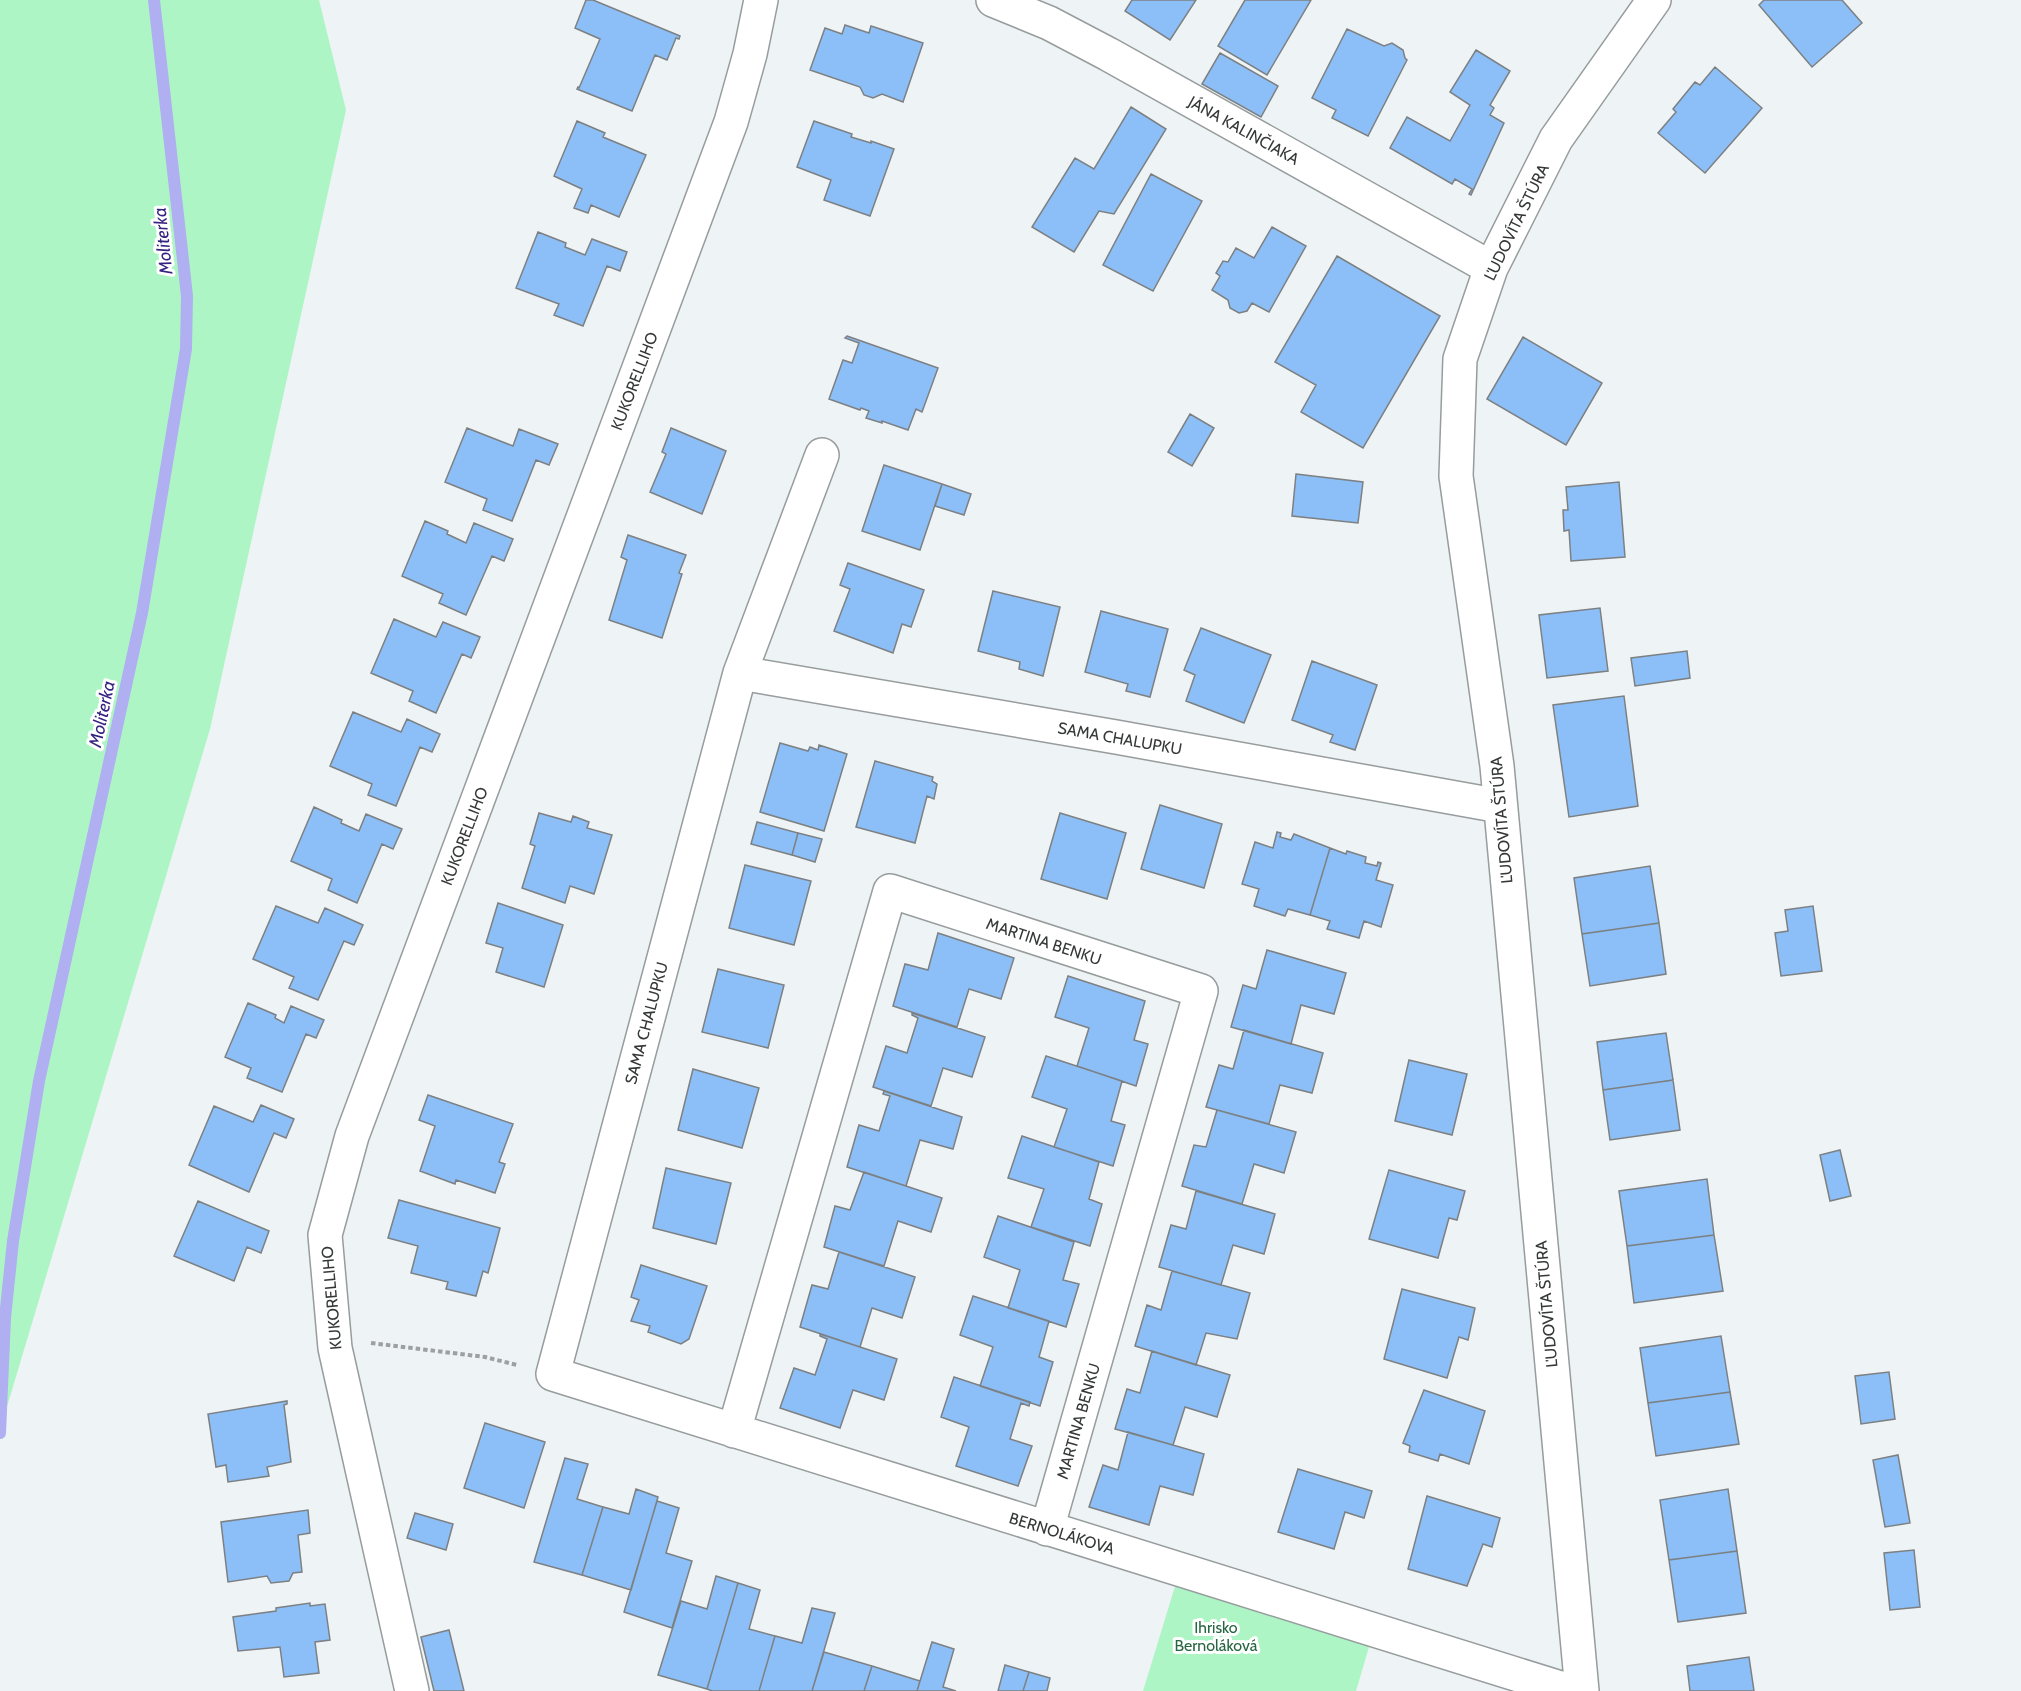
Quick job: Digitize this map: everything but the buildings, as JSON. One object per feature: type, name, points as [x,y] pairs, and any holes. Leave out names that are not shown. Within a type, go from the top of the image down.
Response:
[{"type":"street","name":"KUKORELLIHO","points":[[412,1691],[334,1348],[326,1235],[352,1136],[731,122],[750,54],[761,0]]},
{"type":"street","name":"JÁNA KALINČIAKA","points":[[993,0],[1049,23],[1108,54],[1491,268]]},
{"type":"street","name":"ĽUDOVÍTA ŠTÚRA","points":[[1582,1691],[1497,765],[1456,476],[1460,359],[1491,268],[1556,139],[1654,0]]},
{"type":"street","name":"SAMA CHALUPKU","points":[[553,1374],[740,673],[822,455]]},
{"type":"street","name":"SAMA CHALUPKU","points":[[740,673],[1500,806]]},
{"type":"street","name":"MARTINA BENKU","points":[[734,1431],[890,891],[1201,991],[1047,1529]]},
{"type":"street","name":"BERNOLÁKOVA","points":[[553,1374],[1570,1691]]},
{"type":"path","points":[[334,1348],[374,1343],[485,1358],[553,1374]]},
{"type":"green space","points":[[0,0],[319,0],[346,110],[210,729],[0,1430]]},
{"type":"green space","name":"Ihrisko Bernoláková","points":[[1180,1570],[1374,1630],[1356,1691],[1143,1691]]},
{"type":"waterway","name":"Moliterka","points":[[0,1433],[5,1318],[13,1241],[39,1081],[142,613],[186,349],[187,296],[154,0]]}]
